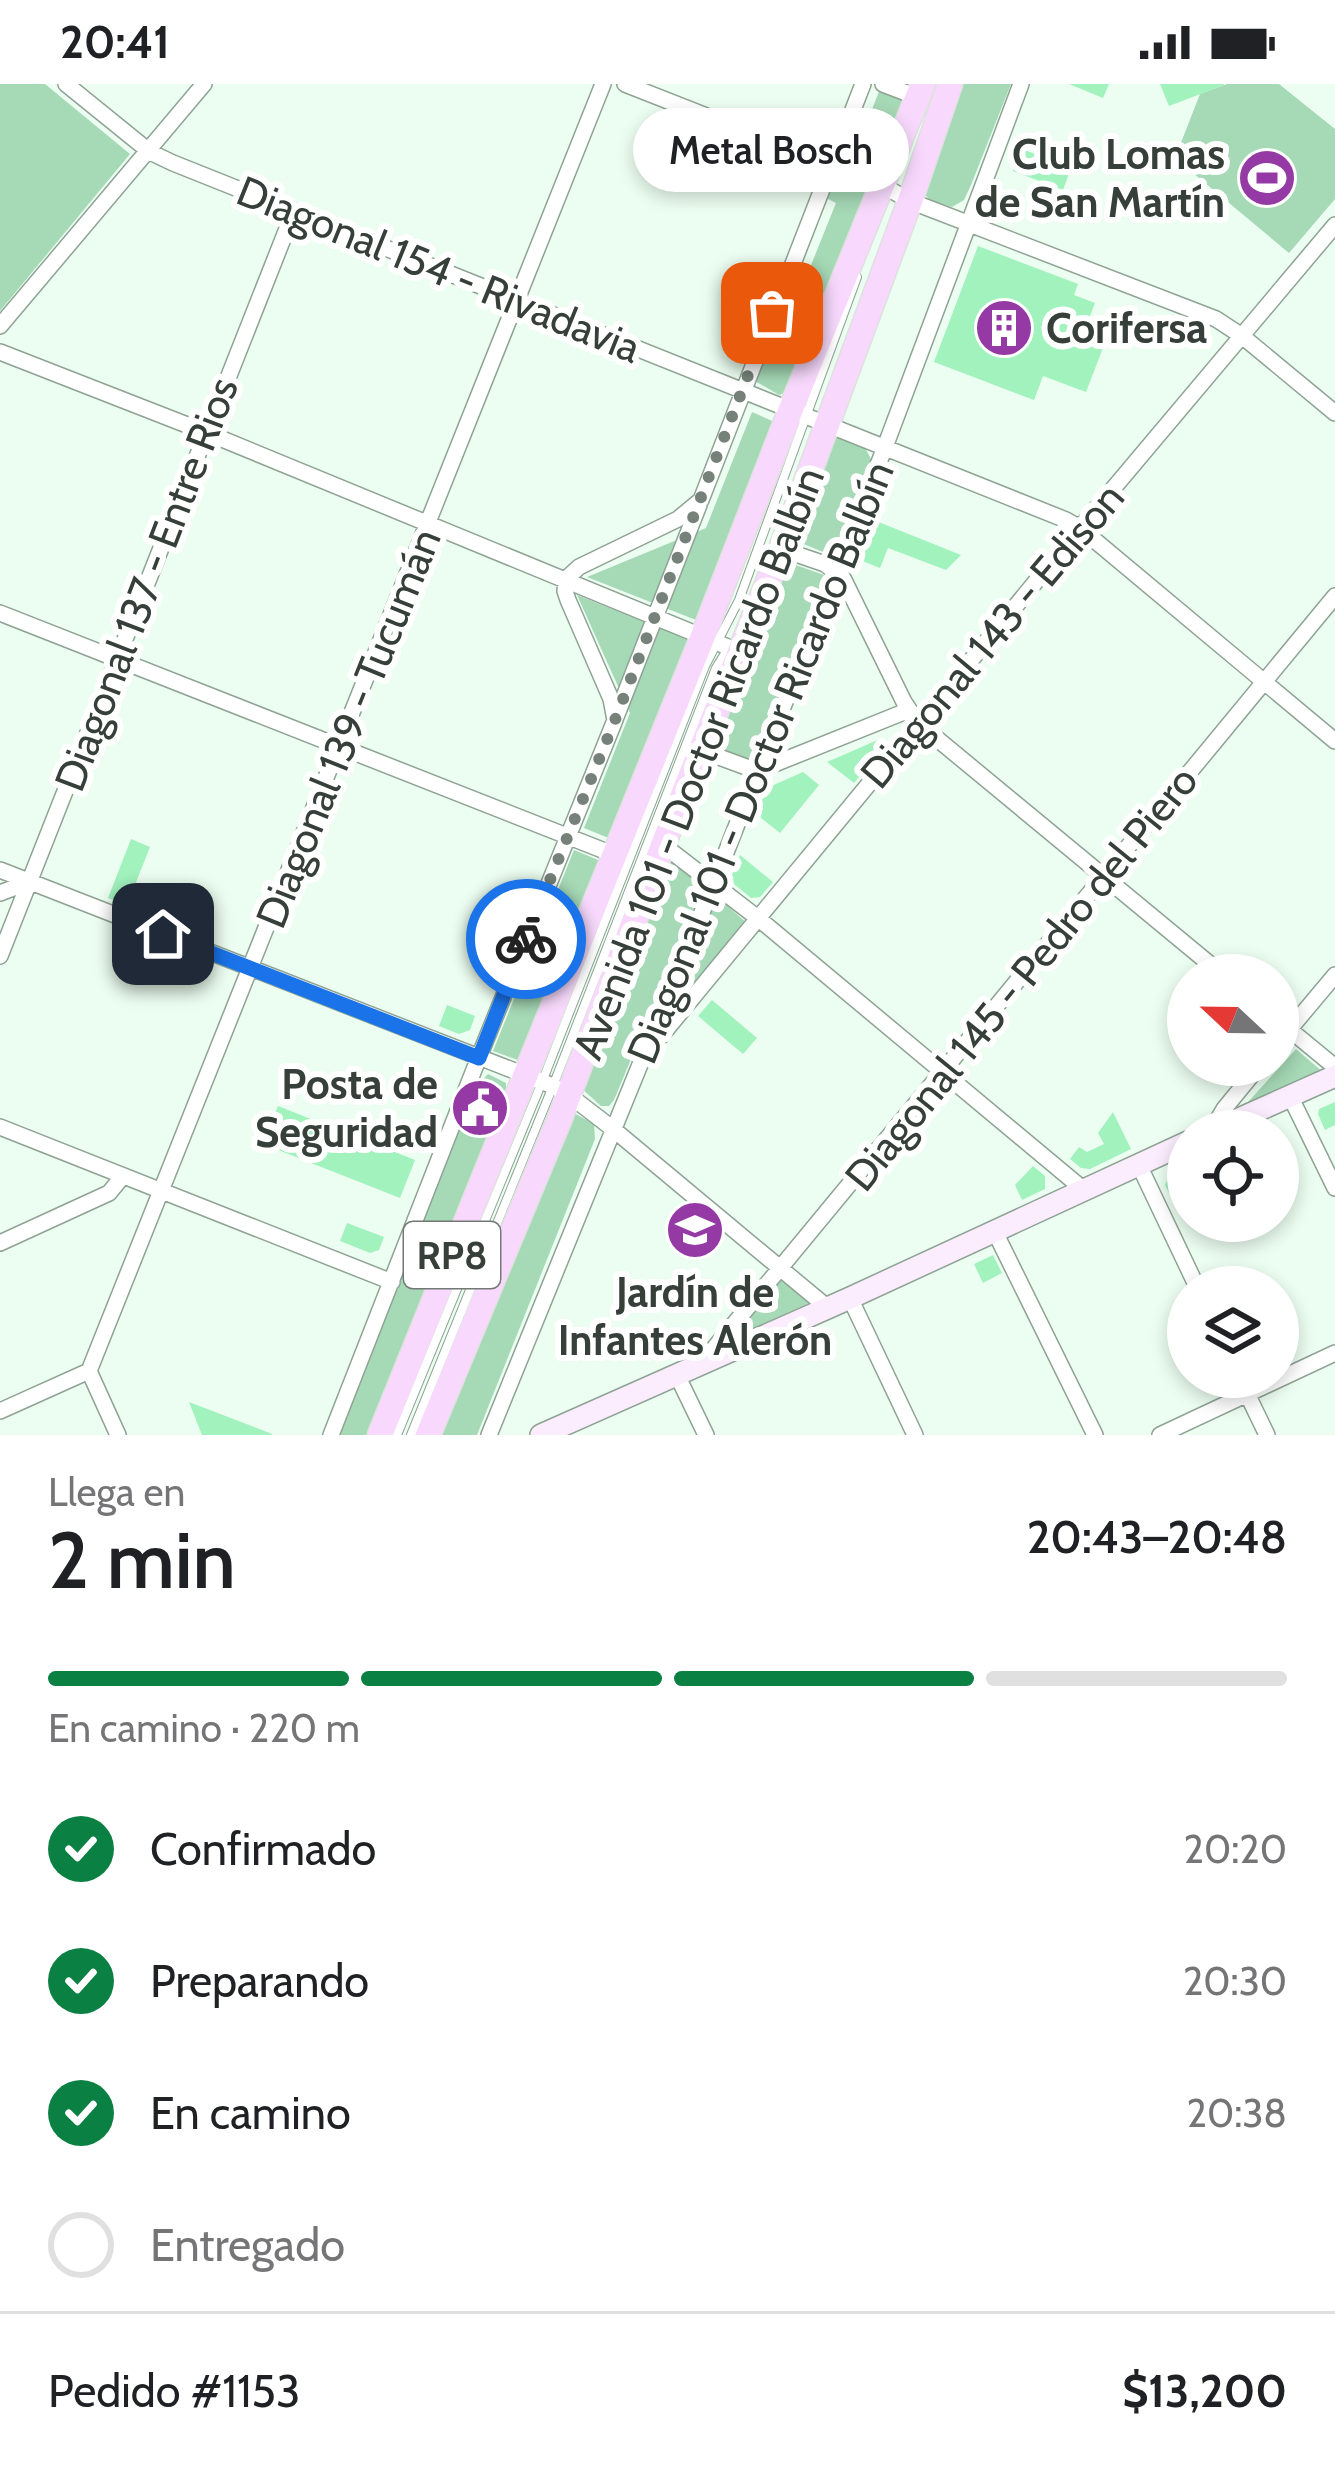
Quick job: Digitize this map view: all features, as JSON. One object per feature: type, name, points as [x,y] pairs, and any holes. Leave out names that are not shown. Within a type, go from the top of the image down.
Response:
[{"type":"main road","name":"Avenida 101 - Doctor Ricardo Balbín","points":[[380,1435],[663,845],[700,750],[722,644],[896,193],[947,84]]},
{"type":"main road","name":"Avenida 101 - Doctor Ricardo Balbín","points":[[428,1435],[547,1084],[615,855],[722,644],[782,549],[832,307],[896,193],[923,88]]},
{"type":"main road","points":[[758,350],[796,346],[832,307]]},
{"type":"main road","points":[[1258,1110],[1335,1076]]},
{"type":"main road","points":[[541,1435],[1167,1152]]},
{"type":"street","name":"Diagonal 154 - Rivadavia","points":[[66,84],[150,152],[1080,528],[1335,741]]},
{"type":"street","points":[[0,326],[205,84]]},
{"type":"street","name":"Diagonal 139 - Tucumán","points":[[89,1371],[603,84]]},
{"type":"street","points":[[625,84],[1216,319],[1335,413]]},
{"type":"street","points":[[332,1435],[863,84]]},
{"type":"street","points":[[883,84],[923,88]]},
{"type":"street","name":"Diagonal 101 - Doctor Ricardo Balbín","points":[[489,1435],[715,883],[1021,84]]},
{"type":"street","name":"Diagonal 137 - Entre Rios","points":[[0,956],[294,211]]},
{"type":"street","name":"Diagonal 143 - Edison","points":[[649,1045],[759,920],[913,717],[1080,528],[1335,225]]},
{"type":"street","points":[[0,352],[722,644]]},
{"type":"street","points":[[566,579],[579,567],[678,519],[701,500]]},
{"type":"street","points":[[782,549],[825,564],[848,586],[913,717],[1197,954]]},
{"type":"street","points":[[566,579],[568,600],[611,699],[615,720]]},
{"type":"street","name":"Diagonal 145 - Pedro del Piero","points":[[708,1360],[1335,596]]},
{"type":"street","points":[[0,613],[615,855]]},
{"type":"street","points":[[700,750],[757,770],[913,717]]},
{"type":"street","points":[[663,845],[1084,1190]]},
{"type":"street","points":[[0,870],[547,1084],[614,1130],[828,1308]]},
{"type":"street","points":[[0,893],[29,882]]},
{"type":"street","points":[[1299,1013],[1335,975]]},
{"type":"street","points":[[1299,1043],[1335,1067]]},
{"type":"street","points":[[1223,1110],[1243,1086]]},
{"type":"street","points":[[1290,1096],[1335,1188]]},
{"type":"street","points":[[0,1127],[392,1282]]},
{"type":"street","points":[[1139,1165],[1187,1266]]},
{"type":"street","points":[[0,1243],[109,1193],[123,1176]]},
{"type":"street","points":[[995,1232],[1095,1435]]},
{"type":"street","points":[[850,1298],[915,1435]]},
{"type":"street","points":[[1299,1370],[1335,1353]]},
{"type":"street","points":[[0,1411],[89,1371],[118,1435]]},
{"type":"street","points":[[676,1375],[706,1435]]},
{"type":"street","points":[[1160,1435],[1239,1398]]},
{"type":"street","points":[[1249,1398],[1267,1435]]},
{"type":"lane","points":[[867,250],[896,193]]},
{"type":"lane","points":[[825,399],[896,193]]},
{"type":"lane","points":[[810,418],[860,271]]},
{"type":"lane","points":[[411,1435],[705,666],[722,644]]},
{"type":"lane","points":[[397,1435],[547,1084]]},
{"type":"green space","points":[[0,84],[45,84],[130,154],[0,311]]},
{"type":"green space","points":[[882,84],[914,84],[877,174],[849,162],[846,148],[850,134],[863,132]]},
{"type":"green space","points":[[957,84],[1011,84],[964,200],[952,207],[931,201],[923,193]]},
{"type":"green space","name":"Club Lomas de San Martín","points":[[1227,84],[1279,84],[1335,129],[1335,199],[1289,253],[1175,158],[1200,94]]},
{"type":"green space","points":[[843,178],[860,185],[865,193],[854,228],[825,290],[794,338],[773,344],[771,327],[787,325],[836,203],[824,197]]},
{"type":"green space","points":[[801,351],[786,392],[779,395],[755,381],[759,363]]},
{"type":"green space","points":[[752,412],[779,424],[701,622],[587,577],[706,528]]},
{"type":"green space","points":[[837,435],[864,446],[871,459],[837,549],[828,554],[794,540]]},
{"type":"green space","points":[[787,562],[827,576],[749,765],[713,750]]},
{"type":"green space","points":[[577,595],[692,641],[611,839],[584,828],[630,713]]},
{"type":"green space","points":[[574,850],[603,862],[523,1062],[493,1051]]},
{"type":"green space","points":[[674,859],[701,881],[701,891],[614,1100],[601,1106],[581,1088],[666,860]]},
{"type":"green space","points":[[716,896],[748,924],[674,1009]]},
{"type":"green space","points":[[1299,1052],[1323,1072],[1299,1083]]},
{"type":"green space","points":[[488,1074],[506,1083],[506,1093],[370,1435],[340,1435],[476,1087]]},
{"type":"green space","points":[[1262,1086],[1293,1086],[1250,1106],[1248,1102]]},
{"type":"green space","points":[[572,1112],[594,1124],[595,1139],[477,1435],[440,1435]]},
{"type":"green space","points":[[781,1279],[809,1303],[750,1330],[743,1325]]},
{"type":"building","points":[[1069,84],[1109,84],[1103,98]]},
{"type":"building","points":[[1160,84],[1224,84],[1224,85],[1169,106]]},
{"type":"building","points":[[1022,149],[1071,168],[1063,190],[1013,171]]},
{"type":"building","name":"Corifersa","points":[[978,246],[1078,284],[1074,295],[1095,303],[1084,331],[1106,340],[1086,392],[1043,376],[1034,400],[934,362]]},
{"type":"building","points":[[876,521],[961,555],[946,570],[888,548],[880,568],[860,560]]},
{"type":"building","points":[[880,739],[886,745],[854,783],[827,762]]},
{"type":"building","points":[[803,772],[819,785],[780,833],[756,814],[767,788]]},
{"type":"building","points":[[131,839],[150,847],[127,905],[108,898]]},
{"type":"building","points":[[740,855],[773,882],[760,897],[751,898],[734,884],[732,875]]},
{"type":"building","points":[[712,1000],[757,1038],[743,1054],[698,1016]]},
{"type":"building","points":[[447,1005],[475,1016],[470,1030],[459,1034],[439,1026]]},
{"type":"building","points":[[1335,1102],[1335,1125],[1325,1130],[1319,1109]]},
{"type":"building","points":[[278,1106],[415,1160],[400,1198],[263,1144]]},
{"type":"building","points":[[1113,1112],[1131,1149],[1090,1169],[1081,1168],[1070,1159],[1079,1147],[1087,1152],[1104,1144],[1098,1133]]},
{"type":"building","points":[[1033,1166],[1045,1176],[1045,1189],[1022,1200],[1015,1185]]},
{"type":"building","points":[[347,1223],[384,1237],[379,1250],[370,1253],[340,1241]]},
{"type":"building","points":[[993,1255],[1002,1273],[983,1283],[974,1264]]},
{"type":"building","points":[[189,1402],[272,1434],[272,1435],[202,1435]]},
{"type":"way so far","points":[[526,939],[772,313]]},
{"type":"place","name":"Club Lomas de San Martín","points":[[1267,178]]},
{"type":"place","name":"Metal Bosch","points":[[772,313]]},
{"type":"place","name":"Corifersa","points":[[1004,328]]},
{"type":"place","name":"Posta de Seguridad","points":[[480,1108]]},
{"type":"place","name":"Jardín de Infantes Alerón","points":[[695,1230]]},
{"type":"route","points":[[163,934],[479,1058],[526,939]]}]
